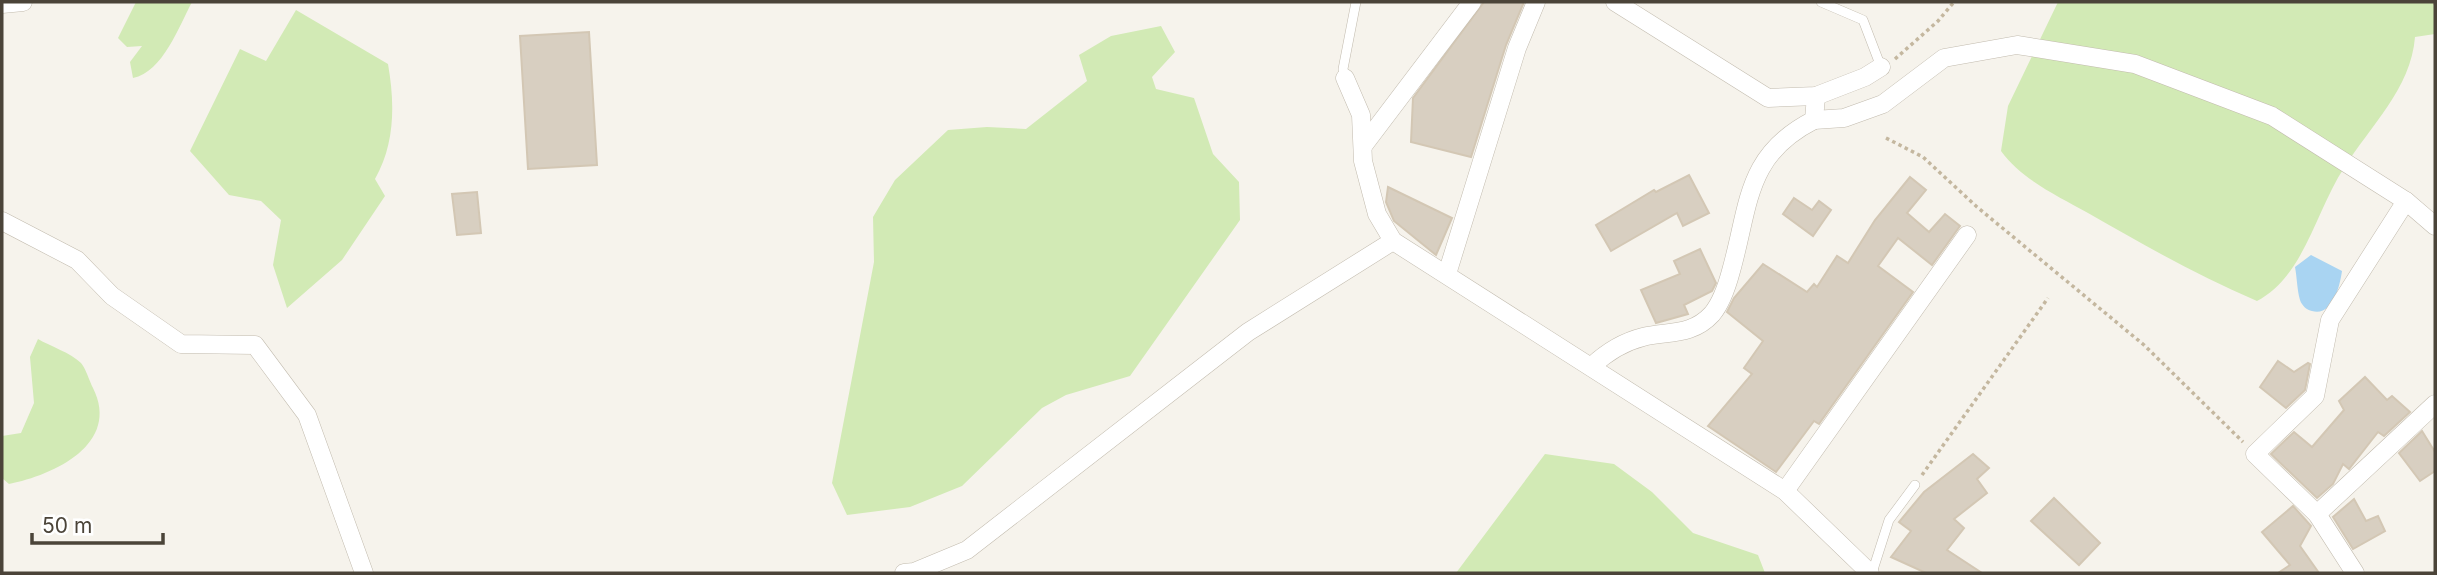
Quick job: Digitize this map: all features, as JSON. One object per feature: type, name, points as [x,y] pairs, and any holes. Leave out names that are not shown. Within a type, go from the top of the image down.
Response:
[{"type":"street","points":[[2,4],[23,2]]},
{"type":"street","points":[[1363,146],[1472,2]]},
{"type":"street","points":[[1447,274],[1517,48],[1536,2]]},
{"type":"street","points":[[1615,2],[1768,97],[1816,96],[1865,77],[1881,66]]},
{"type":"street","points":[[1592,366],[1609,351],[1642,337],[1692,330],[1712,314],[1725,292],[1741,236],[1751,184],[1772,149],[1792,131],[1814,120],[1844,118],[1883,104],[1944,58],[2017,45],[2135,64],[2272,116],[2406,201],[2435,226]]},
{"type":"street","points":[[1345,78],[1361,115],[1363,146],[1377,214],[1394,241],[1785,491],[1871,573]]},
{"type":"street","points":[[1814,120],[1816,96]]},
{"type":"street","points":[[2355,573],[2317,514],[2255,454],[2315,397],[2330,320],[2406,201]]},
{"type":"street","points":[[2,221],[77,260],[112,296],[181,344],[254,345],[307,415],[365,573]]},
{"type":"street","points":[[1785,491],[1967,235]]},
{"type":"street","points":[[904,573],[914,572],[967,550],[1248,332],[1394,241]]},
{"type":"street","points":[[2317,514],[2435,404]]},
{"type":"lane","points":[[1345,78],[1343,69],[1356,2]]},
{"type":"lane","points":[[1821,2],[1863,20],[1881,66]]},
{"type":"lane","points":[[1871,573],[1889,520],[1915,485]]},
{"type":"path","points":[[1881,66],[1903,55],[1954,2]]},
{"type":"path","points":[[1886,138],[1923,157],[1977,207],[2144,345],[2255,454]]},
{"type":"path","points":[[1915,485],[2048,298]]},
{"type":"green space","points":[[136,2],[192,2],[161,58],[144,74],[133,78],[130,62],[142,46],[127,47],[118,38]]},
{"type":"green space","points":[[2058,2],[2435,2],[2435,34],[2415,37],[2412,56],[2398,90],[2344,168],[2298,259],[2273,290],[2257,301],[2171,260],[2053,194],[2019,171],[2001,151],[2008,106]]},
{"type":"green space","points":[[296,10],[388,64],[392,123],[382,166],[375,179],[385,196],[342,260],[287,308],[273,265],[281,220],[261,201],[229,195],[190,151],[240,49],[266,61]]},
{"type":"green space","points":[[1161,26],[1175,52],[1152,77],[1156,89],[1194,98],[1213,154],[1239,182],[1240,220],[1130,376],[1066,395],[1042,408],[962,486],[910,507],[847,515],[832,483],[874,262],[873,217],[895,180],[948,130],[987,127],[1026,129],[1087,81],[1079,55],[1111,36]]},
{"type":"green space","points":[[38,339],[72,356],[83,365],[99,408],[98,425],[91,441],[63,464],[27,480],[9,484],[2,478],[2,436],[21,433],[34,403],[30,357]]},
{"type":"green space","points":[[1545,454],[1614,464],[1652,492],[1693,533],[1758,555],[1765,573],[1456,573]]},
{"type":"water","points":[[2311,255],[2342,271],[2334,298],[2330,305],[2319,312],[2305,307],[2298,292],[2295,267]]},
{"type":"building","points":[[1484,2],[1524,2],[1506,45],[1471,157],[1411,142],[1413,98]]},
{"type":"building","points":[[589,32],[597,165],[528,169],[520,36]]},
{"type":"building","points":[[1689,175],[1709,213],[1683,226],[1677,213],[1611,251],[1596,225],[1654,190],[1656,192]]},
{"type":"building","points":[[1910,177],[1926,190],[1907,213],[1929,232],[1945,214],[1960,226],[1932,265],[1898,238],[1878,266],[1913,292],[1819,424],[1814,421],[1776,472],[1708,426],[1752,374],[1744,368],[1763,341],[1727,312],[1734,298],[1763,264],[1807,292],[1814,284],[1817,287],[1837,256],[1848,263],[1875,220]]},
{"type":"building","points":[[1388,187],[1452,218],[1436,255],[1394,221],[1386,202]]},
{"type":"building","points":[[477,192],[481,233],[457,235],[452,194]]},
{"type":"building","points":[[1794,198],[1812,210],[1819,201],[1831,210],[1813,236],[1783,214]]},
{"type":"building","points":[[1700,249],[1716,283],[1712,291],[1684,305],[1688,314],[1656,323],[1641,290],[1680,274],[1674,261]]},
{"type":"building","points":[[2278,361],[2294,372],[2310,364],[2305,390],[2286,408],[2260,387]]},
{"type":"building","points":[[2365,377],[2387,400],[2392,396],[2410,412],[2384,436],[2378,432],[2349,469],[2343,464],[2333,484],[2317,498],[2271,454],[2294,432],[2312,447],[2344,410],[2339,401]]},
{"type":"building","points":[[2422,431],[2435,452],[2435,471],[2420,481],[2399,453]]},
{"type":"building","points":[[1973,454],[1989,468],[1977,479],[1987,493],[1954,519],[1964,528],[1947,550],[1982,573],[1926,573],[1891,557],[1911,531],[1899,522],[1924,492]]},
{"type":"building","points":[[2054,498],[2100,543],[2079,565],[2031,521]]},
{"type":"building","points":[[2354,499],[2366,521],[2378,516],[2385,531],[2353,549],[2333,517]]},
{"type":"building","points":[[2293,506],[2311,526],[2300,546],[2319,573],[2278,573],[2290,565],[2262,532]]}]
